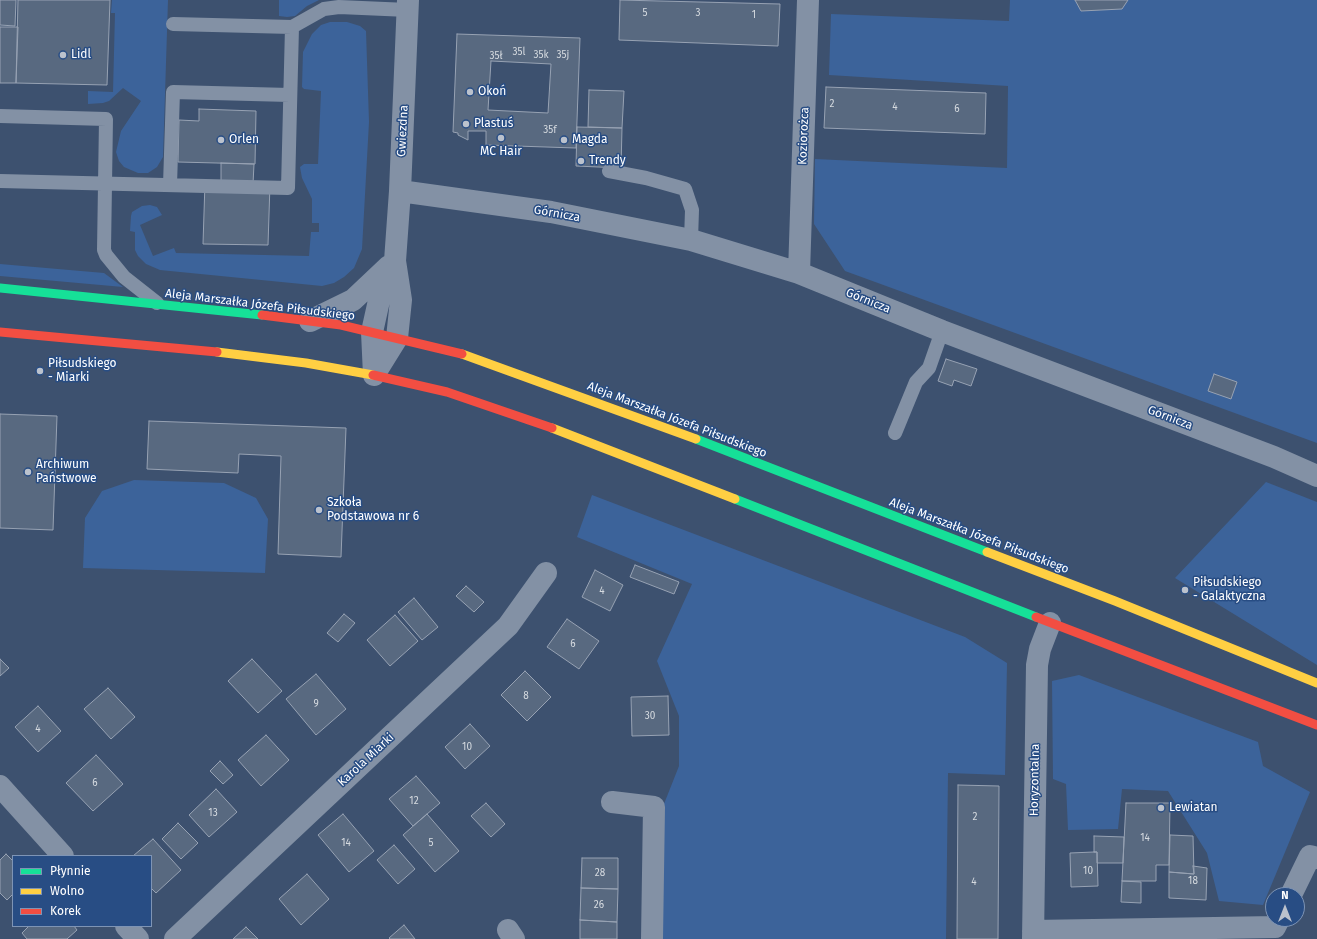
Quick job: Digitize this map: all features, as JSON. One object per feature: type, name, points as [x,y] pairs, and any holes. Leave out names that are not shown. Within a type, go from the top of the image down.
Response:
[{"type":"street","name":"Koziorożca","points":[[799,273],[808,0]]},
{"type":"street","name":"Gwiezdna","points":[[374,375],[397,338],[401,300],[395,261],[400,191],[408,5]]},
{"type":"street","name":"Górnicza","points":[[400,191],[551,212],[691,240],[799,273],[942,331],[1274,457],[1317,476]]},
{"type":"street","name":"Gwiezdna","points":[[374,375],[372,332],[380,296],[395,261]]},
{"type":"street","points":[[310,321],[353,300],[395,261]]},
{"type":"street","name":"Aleja Marszałka Józefa Piłsudskiego","points":[[0,288],[159,304],[341,325],[460,353],[656,424],[1100,596],[1317,683]]},
{"type":"street","points":[[0,332],[258,356],[374,375],[447,392],[558,430],[1050,623],[1317,725]]},
{"type":"street","name":"Karola Miarki","points":[[175,939],[508,626],[546,573]]},
{"type":"street","name":"Horyzontalna","points":[[1033,935],[1037,665],[1040,649],[1050,623]]},
{"type":"street","points":[[0,786],[62,855]]},
{"type":"street","points":[[612,802],[654,807],[652,939]]},
{"type":"street","points":[[1295,887],[1310,856],[1317,858]]},
{"type":"street","points":[[127,927],[138,939]]},
{"type":"street","points":[[1033,935],[1275,927]]},
{"type":"lane","points":[[173,24],[292,27],[324,9],[339,7],[408,5]]},
{"type":"lane","points":[[0,181],[288,188],[292,27]]},
{"type":"lane","points":[[170,185],[173,92],[290,95]]},
{"type":"lane","points":[[0,116],[106,119],[103,244],[106,255],[124,277],[159,304]]},
{"type":"lane","points":[[609,171],[646,178],[685,189],[692,210],[691,240]]},
{"type":"lane","points":[[896,433],[916,382],[929,368],[942,331]]},
{"type":"shaded area","points":[[112,0],[168,0],[163,157],[157,167],[148,173],[138,173],[124,167],[119,161],[116,152],[121,131],[141,101],[123,88],[109,101],[88,104],[88,91],[113,92],[115,13],[111,13]]},
{"type":"shaded area","points":[[279,0],[319,0],[307,6],[295,16],[287,17],[279,16]]},
{"type":"shaded area","points":[[1010,0],[1317,0],[1317,443],[845,271],[814,224],[815,159],[1007,168],[1008,86],[829,75],[831,14],[1009,21]]},
{"type":"shaded area","points":[[330,22],[347,22],[360,26],[366,31],[369,122],[362,249],[354,268],[334,283],[322,286],[160,270],[146,264],[138,256],[135,250],[135,232],[130,231],[131,216],[132,212],[142,206],[150,205],[157,207],[162,215],[140,225],[153,256],[174,248],[176,253],[309,256],[311,232],[319,232],[319,223],[312,223],[312,199],[302,178],[300,167],[304,164],[318,164],[321,91],[304,89],[302,87],[303,52],[312,34],[321,25]]},
{"type":"shaded area","points":[[0,264],[104,273],[123,287],[0,276]]},
{"type":"shaded area","points":[[134,480],[224,483],[256,498],[268,519],[265,573],[83,568],[85,518],[102,491]]},
{"type":"shaded area","points":[[1266,482],[1317,502],[1317,665],[1175,578]]},
{"type":"shaded area","points":[[592,495],[965,637],[1007,663],[1005,775],[948,773],[946,939],[660,939],[662,809],[679,766],[679,716],[657,661],[692,584],[577,537]]},
{"type":"shaded area","points":[[1079,675],[1258,742],[1263,766],[1310,792],[1270,887],[1265,887],[1265,900],[1263,905],[1219,901],[1207,853],[1168,791],[1122,789],[1118,829],[1068,830],[1066,784],[1053,779],[1052,681]]},
{"type":"building","points":[[0,0],[16,0],[15,26],[0,25]]},
{"type":"building","name":"Lidl","points":[[18,0],[110,0],[107,85],[16,83]]},
{"type":"building","points":[[620,0],[780,4],[778,46],[619,40]]},
{"type":"building","points":[[1075,0],[1128,0],[1122,9],[1081,11]]},
{"type":"building","points":[[0,27],[18,27],[16,83],[0,83]]},
{"type":"building","points":[[457,34],[580,38],[576,148],[486,145],[486,131],[468,131],[468,140],[458,135],[458,133],[453,132]],"holes":[[[491,61],[551,64],[548,113],[488,110]]]},
{"type":"building","points":[[826,87],[986,93],[985,134],[824,128]]},
{"type":"building","points":[[589,90],[624,91],[622,128],[588,127]]},
{"type":"building","points":[[199,109],[256,111],[255,164],[178,162],[179,120],[199,121]]},
{"type":"building","points":[[577,127],[622,128],[621,168],[576,166]]},
{"type":"building","points":[[221,163],[254,164],[253,184],[270,184],[268,245],[203,244],[205,182],[221,183]]},
{"type":"building","points":[[946,359],[977,369],[971,386],[954,380],[952,386],[938,381]]},
{"type":"building","points":[[1214,374],[1237,382],[1231,399],[1208,391]]},
{"type":"building","name":"Archiwum Państwowe","points":[[0,414],[57,416],[53,530],[0,528]]},
{"type":"building","points":[[149,421],[346,428],[341,557],[278,554],[281,456],[239,454],[238,473],[147,469]]},
{"type":"building","points":[[635,565],[679,582],[674,594],[630,577]]},
{"type":"building","points":[[595,570],[623,585],[610,611],[582,597]]},
{"type":"building","points":[[466,586],[484,602],[474,612],[456,596]]},
{"type":"building","points":[[414,598],[438,627],[422,640],[398,612]]},
{"type":"building","points":[[344,614],[355,623],[338,642],[327,633]]},
{"type":"building","points":[[395,615],[418,641],[390,666],[367,640]]},
{"type":"building","points":[[567,619],[599,641],[579,669],[547,647]]},
{"type":"building","points":[[0,659],[9,668],[0,676]]},
{"type":"building","points":[[252,659],[282,691],[258,713],[228,681]]},
{"type":"building","points":[[525,671],[551,697],[527,721],[501,695]]},
{"type":"building","points":[[316,674],[346,709],[316,735],[286,699]]},
{"type":"building","points":[[108,688],[135,717],[111,739],[84,709]]},
{"type":"building","points":[[668,696],[669,735],[632,736],[631,697]]},
{"type":"building","points":[[38,706],[61,731],[38,752],[15,727]]},
{"type":"building","points":[[470,724],[490,746],[465,769],[445,747]]},
{"type":"building","points":[[266,735],[289,760],[261,786],[238,760]]},
{"type":"building","points":[[96,755],[123,784],[93,811],[66,783]]},
{"type":"building","points":[[220,761],[233,775],[223,784],[210,771]]},
{"type":"building","points":[[416,776],[440,803],[413,826],[389,799]]},
{"type":"building","points":[[958,785],[999,786],[998,939],[957,939]]},
{"type":"building","points":[[216,789],[237,812],[209,837],[189,815]]},
{"type":"building","points":[[486,803],[505,824],[491,837],[471,816]]},
{"type":"building","points":[[1126,803],[1170,803],[1169,865],[1156,865],[1156,881],[1122,881]]},
{"type":"building","points":[[343,814],[374,851],[349,872],[318,835]]},
{"type":"building","points":[[427,814],[459,851],[435,872],[403,835]]},
{"type":"building","points":[[178,823],[198,843],[181,859],[162,839]]},
{"type":"building","points":[[1170,835],[1193,836],[1194,874],[1169,872]]},
{"type":"building","points":[[1094,836],[1124,837],[1123,863],[1097,863],[1097,852],[1094,852]]},
{"type":"building","points":[[153,839],[181,870],[156,893],[152,889],[152,855],[134,855]]},
{"type":"building","points":[[394,845],[415,869],[398,884],[377,860]]},
{"type":"building","points":[[1097,852],[1098,886],[1071,887],[1070,853]]},
{"type":"building","points":[[6,854],[12,860],[12,895],[7,900],[0,893],[0,860]]},
{"type":"building","points":[[582,858],[618,858],[618,889],[581,888]]},
{"type":"building","points":[[1193,866],[1207,868],[1206,900],[1169,898],[1169,872],[1194,874]]},
{"type":"building","points":[[307,874],[329,899],[301,925],[279,899]]},
{"type":"building","points":[[1122,881],[1141,882],[1141,903],[1121,902]]},
{"type":"building","points":[[581,888],[618,889],[617,922],[580,920]]},
{"type":"building","points":[[580,920],[617,922],[617,939],[580,939]]},
{"type":"building","points":[[404,925],[415,939],[389,938]]},
{"type":"building","points":[[28,927],[75,927],[77,930],[67,939],[27,939],[22,933]]},
{"type":"building","points":[[246,927],[258,939],[233,939]]},
{"type":"traffic: fast","points":[[0,288],[262,315]]},
{"type":"traffic: fast","points":[[696,439],[987,552]]},
{"type":"traffic: fast","points":[[735,499],[1036,617]]},
{"type":"traffic: slow","points":[[217,352],[306,363],[373,375]]},
{"type":"traffic: slow","points":[[462,354],[696,439]]},
{"type":"traffic: slow","points":[[552,428],[735,499]]},
{"type":"traffic: slow","points":[[987,552],[1115,601],[1317,683]]},
{"type":"traffic: jam","points":[[262,315],[341,325],[462,354]]},
{"type":"traffic: jam","points":[[0,332],[217,352]]},
{"type":"traffic: jam","points":[[373,375],[447,392],[552,428]]},
{"type":"traffic: jam","points":[[1036,617],[1317,725]]},
{"type":"place","name":"Lidl","points":[[63,55]]},
{"type":"place","name":"Okoń","points":[[470,92]]},
{"type":"place","name":"Plastuś","points":[[466,124]]},
{"type":"place","name":"MC Hair","points":[[501,138]]},
{"type":"place","name":"Orlen","points":[[221,140]]},
{"type":"place","name":"Magda","points":[[564,140]]},
{"type":"place","name":"Trendy","points":[[581,161]]},
{"type":"place","name":"Piłsudskiego - Miarki","points":[[40,371]]},
{"type":"place","name":"Archiwum Państwowe","points":[[28,472]]},
{"type":"place","name":"Szkoła Podstawowa nr 6","points":[[319,510]]},
{"type":"place","name":"Piłsudskiego - Galaktyczna","points":[[1185,590]]},
{"type":"place","name":"Lewiatan","points":[[1161,808]]}]
